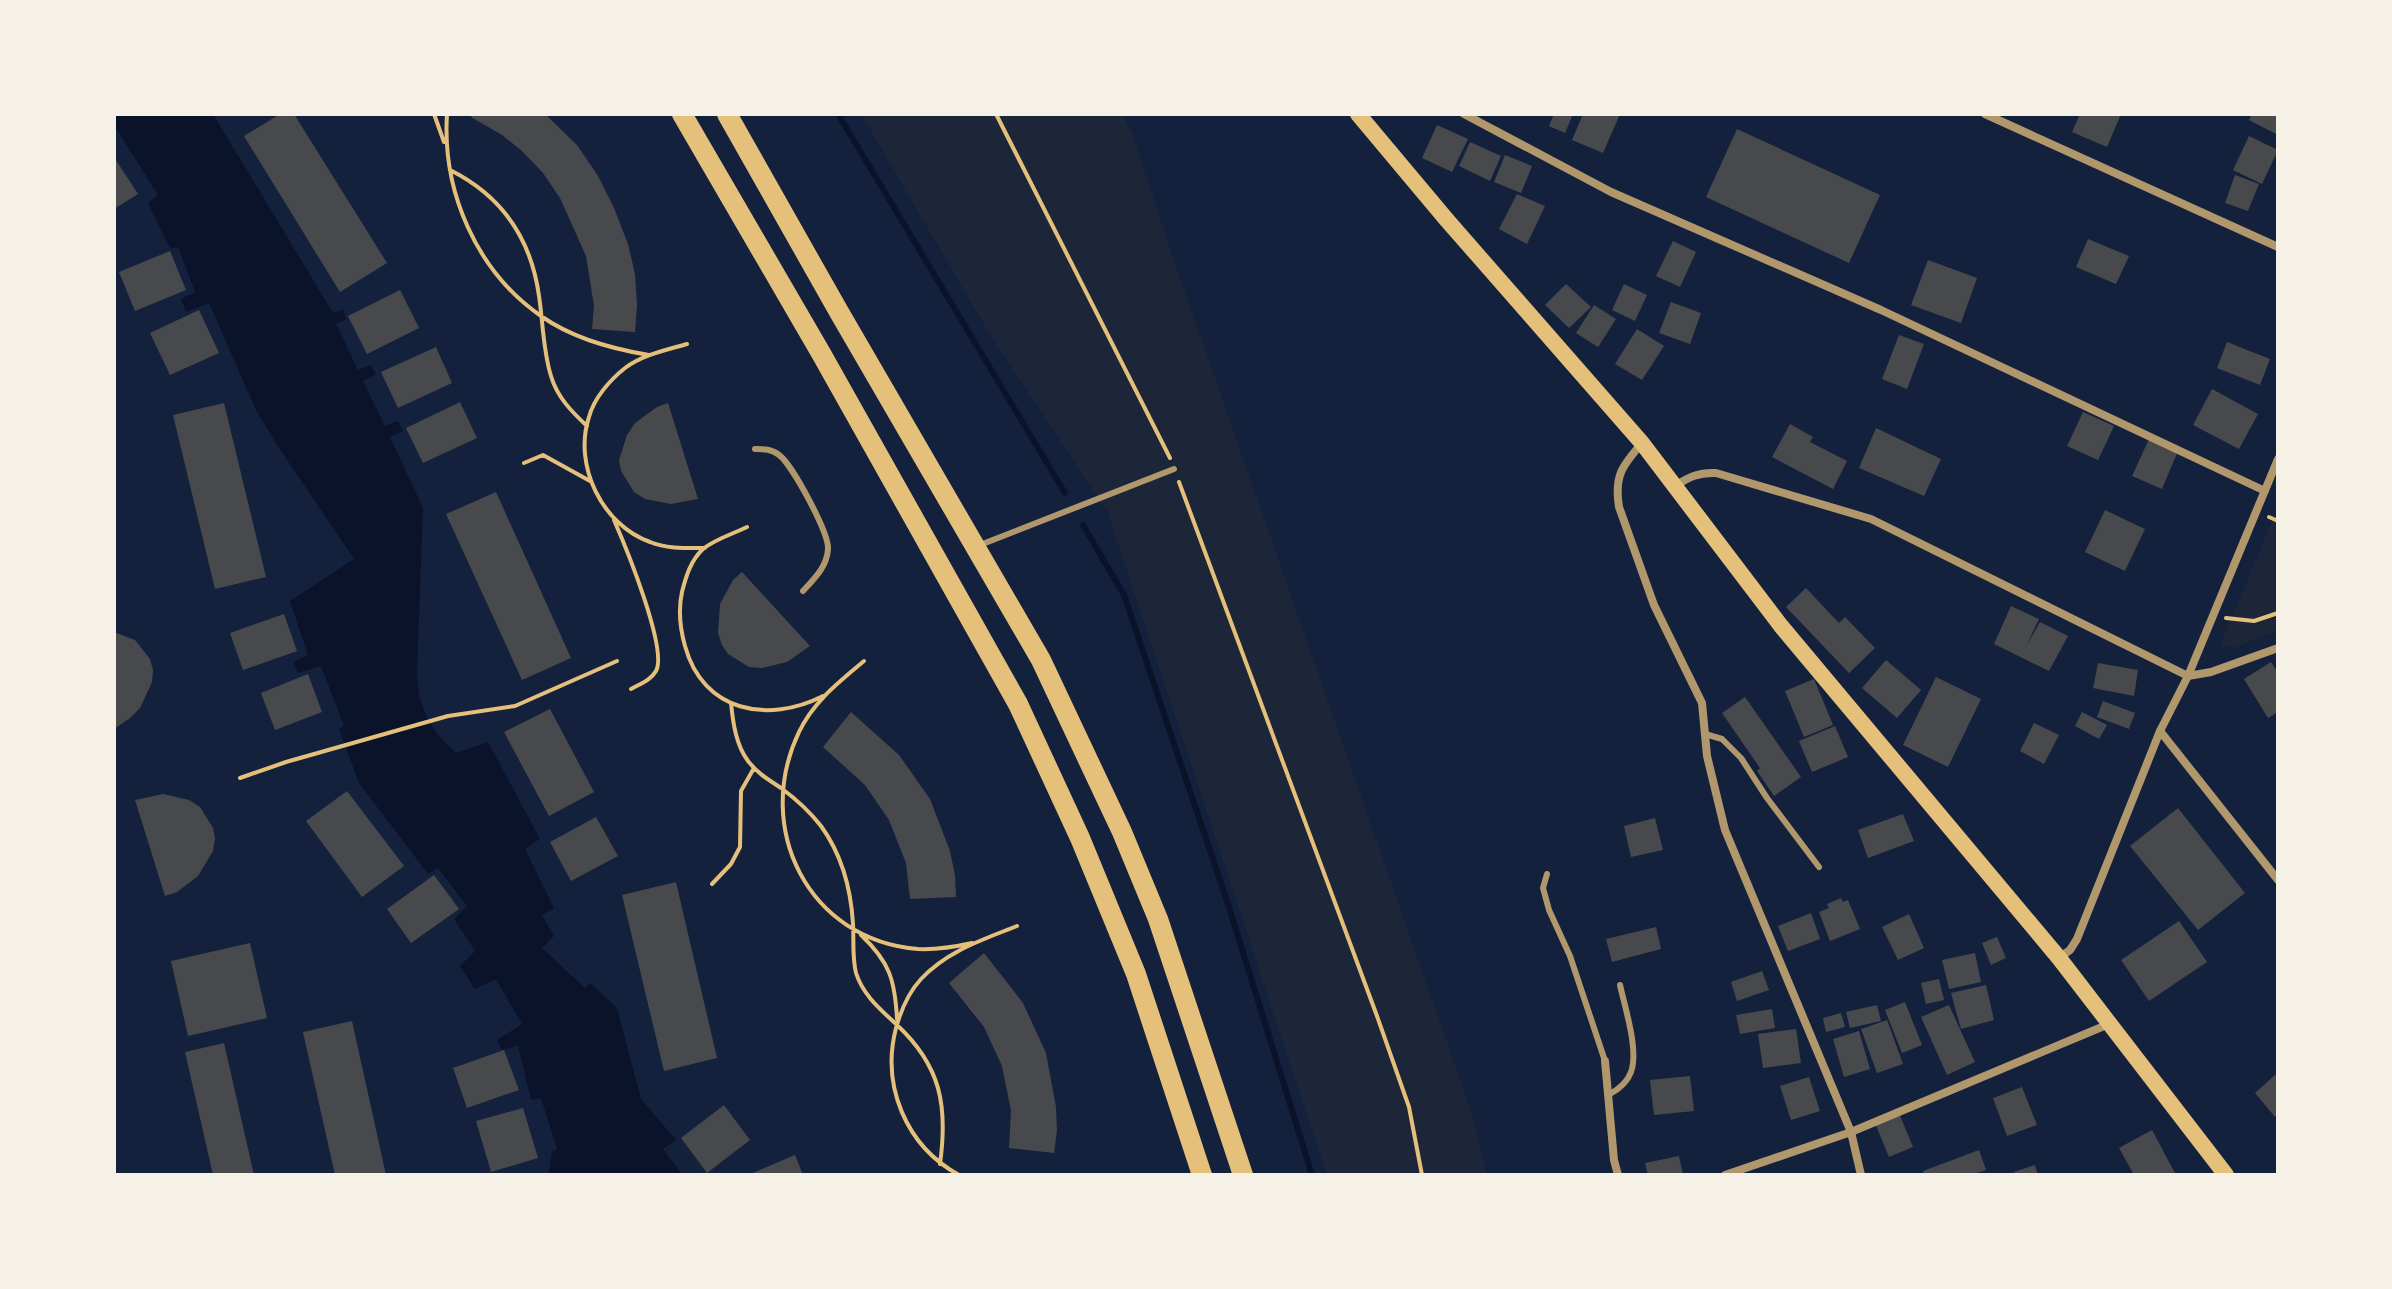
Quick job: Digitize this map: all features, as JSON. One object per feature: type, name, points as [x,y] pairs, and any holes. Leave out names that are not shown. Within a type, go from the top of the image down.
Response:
[{"type":"main road","points":[[682,114],[1018,704],[1080,838],[1136,974],[1202,1175]]},
{"type":"main road","points":[[727,114],[1041,660],[1122,832],[1158,919],[1243,1175]]},
{"type":"main road","points":[[1358,114],[1642,443],[1781,626],[2059,958],[2226,1175]]},
{"type":"street","points":[[1464,114],[1611,192],[1881,310],[2265,491]]},
{"type":"street","points":[[1985,114],[2278,247]]},
{"type":"street","points":[[1642,443],[1622,465],[1617,486],[1619,507],[1654,605],[1702,703],[1707,756],[1725,830],[1851,1132],[1861,1175]]},
{"type":"street","points":[[2059,958],[2070,950],[2077,939],[2160,731],[2188,676],[2278,459]]},
{"type":"street","points":[[1675,486],[1702,472],[1716,473],[1871,519],[2188,676],[2211,672],[2278,648]]},
{"type":"street","points":[[2160,731],[2278,880]]},
{"type":"street","points":[[1725,1175],[1851,1132],[2109,1024]]},
{"type":"street","points":[[1605,1061],[1618,1175]]},
{"type":"lane","points":[[755,449],[772,451],[788,463],[826,533],[826,562],[803,591]]},
{"type":"lane","points":[[976,547],[1174,469]]},
{"type":"lane","points":[[1705,734],[1722,739],[1741,758],[1819,867]]},
{"type":"lane","points":[[1547,874],[1543,888],[1549,910],[1570,956],[1605,1061]]},
{"type":"lane","points":[[1610,1094],[1620,1088],[1633,1068],[1631,1039],[1620,985]]},
{"type":"path","points":[[434,114],[446,146],[453,187],[467,228],[508,289],[542,317],[580,337],[617,350],[649,355]]},
{"type":"path","points":[[446,146],[447,114]]},
{"type":"path","points":[[996,114],[1174,469],[1409,1107],[1422,1175]]},
{"type":"path","points":[[450,170],[475,182],[502,208],[522,238],[534,270],[551,376],[561,398],[587,426]]},
{"type":"path","points":[[687,344],[649,355],[626,367],[611,381],[588,417],[586,461],[590,481],[600,500],[613,517],[631,532],[650,542],[677,548],[705,548]]},
{"type":"path","points":[[524,463],[543,455],[590,481]]},
{"type":"path","points":[[613,517],[641,589],[659,661],[649,679],[631,689]]},
{"type":"path","points":[[2269,517],[2278,521]]},
{"type":"path","points":[[747,527],[705,548],[693,561],[685,579],[679,617],[687,656],[698,676],[714,692],[731,703],[754,710],[777,711],[803,706],[825,695]]},
{"type":"path","points":[[2213,614],[2244,621],[2265,619],[2278,613]]},
{"type":"path","points":[[240,778],[448,716],[515,706],[617,661]]},
{"type":"path","points":[[864,661],[825,695],[800,729],[791,751],[783,789],[783,819],[794,862],[820,902],[853,928],[890,944],[917,949],[944,949],[972,943]]},
{"type":"path","points":[[731,703],[733,723],[747,760],[804,807],[835,849],[852,900],[856,971],[863,989],[919,1048],[934,1071],[944,1116],[940,1164]]},
{"type":"path","points":[[712,884],[731,864],[740,847],[741,791],[754,768]]},
{"type":"path","points":[[959,1175],[940,1164],[914,1135],[895,1094],[891,1070],[892,1044],[908,997],[919,981],[952,953],[1017,926]]},
{"type":"path","points":[[853,928],[886,963],[896,996],[897,1024]]},
{"type":"shaded area","points":[[114,114],[213,114],[333,313],[343,310],[346,319],[336,324],[358,370],[371,365],[376,374],[363,381],[385,426],[398,421],[403,431],[390,437],[423,508],[417,673],[423,707],[432,727],[456,753],[488,742],[540,839],[525,849],[554,908],[542,915],[554,936],[542,948],[585,988],[590,983],[617,1008],[641,1099],[676,1140],[663,1149],[683,1175],[551,1175],[549,1172],[552,1152],[557,1149],[541,1098],[531,1100],[518,1046],[502,1050],[497,1040],[522,1024],[496,979],[475,989],[460,966],[475,951],[454,919],[467,906],[438,868],[428,874],[359,783],[339,729],[344,726],[321,666],[298,673],[293,662],[308,655],[290,601],[354,559],[256,410],[209,303],[186,312],[181,299],[195,292],[178,247],[170,248],[148,203],[158,195],[114,125]]},
{"type":"shaded area","points":[[861,114],[1122,114],[1132,133],[1473,1117],[1487,1175],[1327,1175],[1107,511],[992,338]]},
{"type":"shaded area","points":[[2278,507],[2278,630],[2234,648],[2220,645]]},
{"type":"building","points":[[280,114],[294,114],[387,263],[340,292],[244,136]]},
{"type":"building","points":[[473,114],[545,114],[577,145],[598,176],[628,244],[635,274],[635,332],[592,329],[594,306],[586,256],[560,198],[543,173],[522,151],[471,117]]},
{"type":"building","points":[[1554,114],[1573,114],[1565,133],[1549,126]]},
{"type":"building","points":[[1583,114],[1620,114],[1603,153],[1572,140]]},
{"type":"building","points":[[2080,114],[2121,114],[2107,147],[2072,132]]},
{"type":"building","points":[[2252,114],[2278,114],[2278,135],[2249,120]]},
{"type":"building","points":[[1437,125],[1468,139],[1452,172],[1422,158]]},
{"type":"building","points":[[1737,129],[1880,195],[1849,263],[1706,197]]},
{"type":"building","points":[[2249,136],[2278,150],[2262,184],[2233,170]]},
{"type":"building","points":[[1470,142],[1501,156],[1490,181],[1459,166]]},
{"type":"building","points":[[1505,155],[1532,166],[1521,193],[1494,182]]},
{"type":"building","points":[[114,157],[138,194],[114,209]]},
{"type":"building","points":[[2235,175],[2259,184],[2248,211],[2225,203]]},
{"type":"building","points":[[1517,194],[1545,206],[1527,244],[1499,229]]},
{"type":"building","points":[[2088,239],[2129,256],[2116,284],[2076,267]]},
{"type":"building","points":[[1673,241],[1696,252],[1680,287],[1656,276]]},
{"type":"building","points":[[170,251],[186,290],[135,311],[119,272]]},
{"type":"building","points":[[1928,260],[1977,278],[1961,323],[1911,305]]},
{"type":"building","points":[[1566,284],[1591,307],[1569,328],[1545,305]]},
{"type":"building","points":[[1624,284],[1647,295],[1635,321],[1612,310]]},
{"type":"building","points":[[400,290],[419,328],[367,354],[348,316]]},
{"type":"building","points":[[1671,302],[1701,313],[1690,344],[1659,333]]},
{"type":"building","points":[[1594,305],[1616,319],[1598,347],[1576,333]]},
{"type":"building","points":[[199,310],[219,353],[170,375],[150,333]]},
{"type":"building","points":[[1637,329],[1664,346],[1642,380],[1615,364]]},
{"type":"building","points":[[1899,335],[1924,344],[1907,389],[1882,379]]},
{"type":"building","points":[[2227,342],[2270,359],[2260,385],[2217,368]]},
{"type":"building","points":[[436,347],[452,383],[398,408],[381,372]]},
{"type":"building","points":[[2212,389],[2258,414],[2239,449],[2193,425]]},
{"type":"building","points":[[460,402],[477,438],[423,463],[406,428]]},
{"type":"building","points":[[224,403],[266,577],[215,589],[173,415]]},
{"type":"building","points":[[668,403],[698,499],[671,504],[645,499],[634,492],[621,471],[619,460],[627,435],[635,423]]},
{"type":"building","points":[[2083,412],[2114,426],[2098,460],[2067,446]]},
{"type":"building","points":[[1790,424],[1813,437],[1810,442],[1847,461],[1833,489],[1772,457]]},
{"type":"building","points":[[1876,428],[1941,459],[1924,496],[1859,468]]},
{"type":"building","points":[[2149,439],[2178,451],[2162,489],[2132,476]]},
{"type":"building","points":[[496,492],[571,658],[522,680],[446,514]]},
{"type":"building","points":[[2105,510],[2145,529],[2125,571],[2085,552]]},
{"type":"building","points":[[742,572],[810,646],[787,662],[762,668],[749,667],[728,654],[722,645],[718,633],[720,604],[733,580]]},
{"type":"building","points":[[1806,588],[1839,623],[1845,617],[1875,648],[1849,673],[1786,607]]},
{"type":"building","points":[[2011,606],[2039,619],[2026,647],[2040,622],[2068,636],[2049,671],[1994,644]]},
{"type":"building","points":[[284,614],[297,651],[243,670],[230,633]]},
{"type":"building","points":[[114,632],[135,640],[150,659],[153,670],[152,682],[140,708],[114,729]]},
{"type":"building","points":[[1886,660],[1921,690],[1897,718],[1862,688]]},
{"type":"building","points":[[2271,662],[2278,673],[2278,712],[2268,718],[2244,679]]},
{"type":"building","points":[[2098,663],[2138,670],[2134,696],[2093,688]]},
{"type":"building","points":[[308,674],[322,712],[275,730],[261,693]]},
{"type":"building","points":[[1936,677],[1981,699],[1948,767],[1903,745]]},
{"type":"building","points":[[1814,679],[1833,725],[1804,737],[1785,691]]},
{"type":"building","points":[[1745,697],[1801,777],[1774,796],[1757,771],[1760,768],[1722,713]]},
{"type":"building","points":[[2103,701],[2135,713],[2129,729],[2097,717]]},
{"type":"building","points":[[550,709],[594,792],[549,816],[504,732]]},
{"type":"building","points":[[851,712],[899,755],[930,799],[950,851],[956,897],[910,899],[906,863],[889,820],[865,785],[823,747]]},
{"type":"building","points":[[2082,712],[2107,725],[2099,739],[2075,726]]},
{"type":"building","points":[[2034,723],[2059,735],[2044,764],[2020,751]]},
{"type":"building","points":[[1835,726],[1848,757],[1812,772],[1799,741]]},
{"type":"building","points":[[347,791],[404,866],[362,897],[306,821]]},
{"type":"building","points":[[163,794],[189,800],[200,807],[213,828],[215,839],[213,851],[198,876],[177,892],[165,896],[135,800]]},
{"type":"building","points":[[2178,808],[2245,893],[2198,930],[2130,846]]},
{"type":"building","points":[[1903,814],[1914,841],[1868,858],[1858,830]]},
{"type":"building","points":[[596,817],[618,856],[571,881],[550,842]]},
{"type":"building","points":[[1655,818],[1663,850],[1631,857],[1624,826]]},
{"type":"building","points":[[434,875],[459,909],[411,943],[387,909]]},
{"type":"building","points":[[676,882],[717,1058],[664,1071],[622,895]]},
{"type":"building","points":[[1841,898],[1843,902],[1848,900],[1860,929],[1830,941],[1819,912],[1829,908],[1827,904]]},
{"type":"building","points":[[1811,913],[1820,939],[1788,951],[1778,926]]},
{"type":"building","points":[[1909,914],[1924,948],[1898,960],[1882,927]]},
{"type":"building","points":[[2179,921],[2207,962],[2149,1001],[2121,960]]},
{"type":"building","points":[[1656,927],[1661,949],[1612,962],[1606,939]]},
{"type":"building","points":[[1997,937],[2006,958],[1991,965],[1982,943]]},
{"type":"building","points":[[250,943],[267,1018],[188,1036],[171,961]]},
{"type":"building","points":[[984,953],[1023,1003],[1046,1053],[1056,1107],[1054,1153],[1009,1148],[1011,1111],[1002,1066],[984,1027],[949,983]]},
{"type":"building","points":[[1975,953],[1981,982],[1949,989],[1942,960]]},
{"type":"building","points":[[1762,971],[1769,990],[1737,1001],[1731,982]]},
{"type":"building","points":[[1939,979],[1944,1000],[1926,1004],[1921,983]]},
{"type":"building","points":[[1986,985],[1994,1020],[1961,1029],[1951,993]]},
{"type":"building","points":[[1905,1002],[1922,1045],[1902,1053],[1885,1010]]},
{"type":"building","points":[[1877,1005],[1881,1021],[1850,1028],[1846,1012]]},
{"type":"building","points":[[1949,1005],[1975,1062],[1947,1075],[1921,1017]]},
{"type":"building","points":[[1772,1009],[1775,1028],[1740,1034],[1736,1015]]},
{"type":"building","points":[[1841,1013],[1845,1027],[1826,1032],[1823,1018]]},
{"type":"building","points":[[1887,1020],[1903,1064],[1877,1073],[1861,1029]]},
{"type":"building","points":[[352,1021],[386,1175],[335,1175],[303,1032]]},
{"type":"building","points":[[1796,1029],[1801,1063],[1763,1068],[1758,1034]]},
{"type":"building","points":[[1859,1031],[1870,1069],[1844,1077],[1833,1039]]},
{"type":"building","points":[[224,1043],[254,1175],[213,1175],[185,1052]]},
{"type":"building","points":[[504,1050],[519,1090],[467,1108],[453,1068]]},
{"type":"building","points":[[2275,1075],[2278,1078],[2278,1114],[2275,1117],[2255,1093]]},
{"type":"building","points":[[1690,1076],[1694,1111],[1654,1115],[1650,1080]]},
{"type":"building","points":[[1809,1077],[1820,1111],[1791,1120],[1780,1086]]},
{"type":"building","points":[[2022,1087],[2037,1125],[2007,1136],[1993,1098]]},
{"type":"building","points":[[724,1105],[750,1140],[707,1173],[681,1138]]},
{"type":"building","points":[[523,1108],[538,1158],[491,1172],[476,1121]]},
{"type":"building","points":[[1899,1113],[1913,1147],[1889,1157],[1875,1123]]},
{"type":"building","points":[[2152,1130],[2176,1175],[2134,1175],[2119,1148]]},
{"type":"building","points":[[1979,1150],[1986,1170],[1970,1175],[1924,1175],[1923,1171]]},
{"type":"building","points":[[795,1155],[803,1175],[748,1175]]},
{"type":"building","points":[[1679,1156],[1683,1175],[1648,1175],[1645,1163]]},
{"type":"building","points":[[2035,1165],[2038,1175],[2015,1175],[2014,1172]]},
{"type":"waterway","points":[[838,114],[1065,493]]},
{"type":"waterway","points":[[1083,525],[1124,595],[1229,907],[1312,1175]]}]
